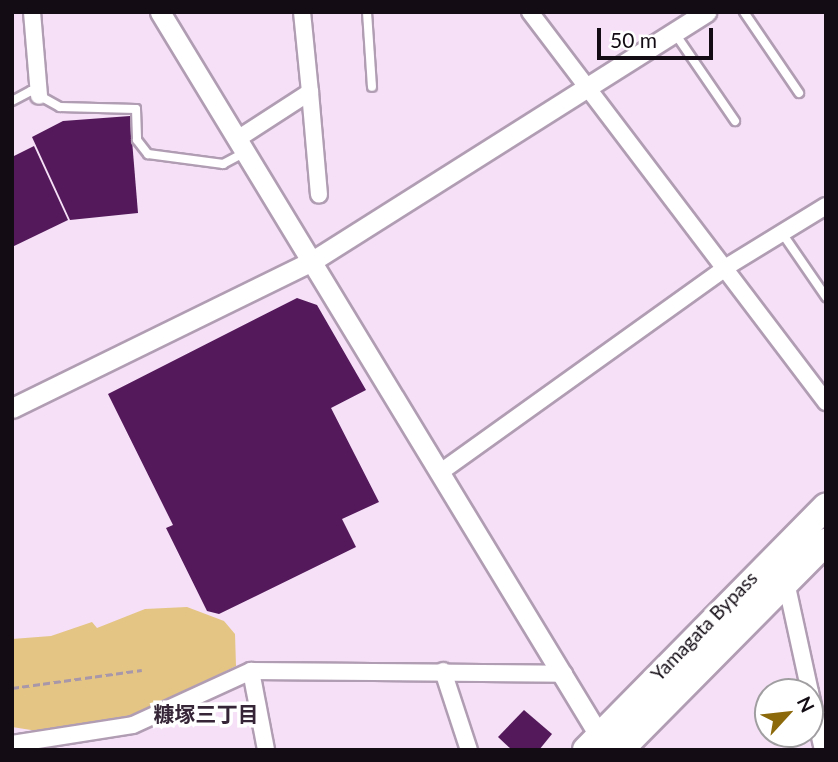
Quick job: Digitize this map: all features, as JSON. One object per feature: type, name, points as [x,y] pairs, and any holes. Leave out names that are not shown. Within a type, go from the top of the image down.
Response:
[{"type":"highway","name":"Yamagata Bypass","points":[[604,746],[826,507]]},
{"type":"highway","name":"Yamagata Bypass","points":[[604,746],[786,582],[826,542]]},
{"type":"street","points":[[32,12],[39,96]]},
{"type":"street","points":[[160,12],[442,471],[604,746]]},
{"type":"street","points":[[302,12],[319,195]]},
{"type":"street","points":[[530,12],[729,266],[826,402]]},
{"type":"street","points":[[12,408],[314,260],[587,88],[681,22],[706,12]]},
{"type":"street","points":[[243,145],[310,92]]},
{"type":"street","points":[[442,471],[729,266],[826,206]]},
{"type":"street","points":[[786,582],[807,678]]},
{"type":"street","points":[[12,744],[47,744],[160,716],[251,671],[564,674]]},
{"type":"street","points":[[251,671],[266,750]]},
{"type":"street","points":[[443,671],[469,750]]},
{"type":"lane","points":[[367,12],[372,88]]},
{"type":"lane","points":[[744,12],[799,93]]},
{"type":"lane","points":[[681,22],[735,121]]},
{"type":"lane","points":[[12,101],[31,91],[60,107],[136,109],[136,140],[148,153],[223,164],[243,145]]},
{"type":"lane","points":[[782,233],[826,297]]},
{"type":"path","points":[[12,688],[142,670]]},
{"type":"shaded area","points":[[187,607],[224,621],[235,634],[236,666],[128,720],[44,732],[12,727],[12,639],[51,636],[92,622],[97,628],[145,609]]},
{"type":"building","points":[[130,116],[138,213],[70,220],[32,137],[63,121]]},
{"type":"building","points":[[34,146],[68,220],[12,247],[12,157]]},
{"type":"building","points":[[297,298],[317,305],[366,390],[331,408],[379,502],[342,519],[356,547],[219,614],[207,611],[166,528],[173,525],[108,394]]},
{"type":"building","points":[[524,710],[552,734],[539,750],[512,750],[498,737]]},
{"type":"district","name":"糠塚三丁目","points":[[206,714]]}]
